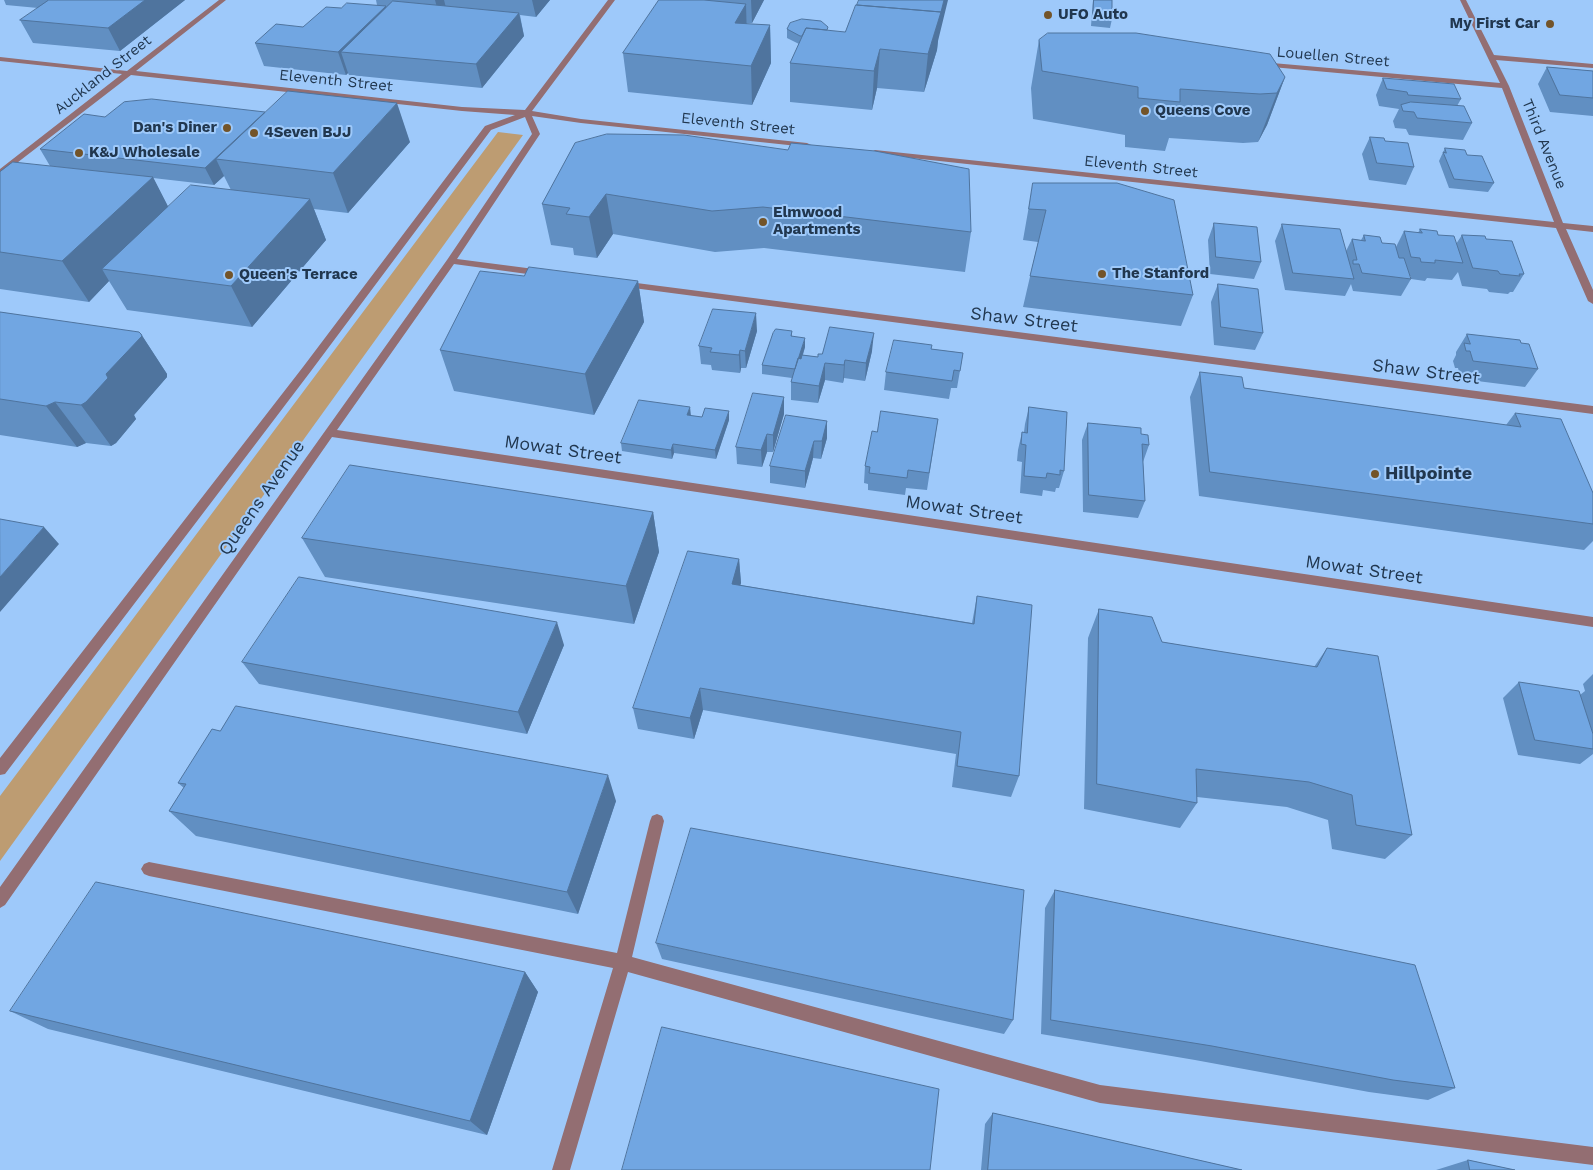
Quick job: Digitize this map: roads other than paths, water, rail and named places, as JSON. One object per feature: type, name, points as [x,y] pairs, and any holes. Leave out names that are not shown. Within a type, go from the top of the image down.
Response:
[{"type":"street","name":"Auckland Street","points":[[0,173],[223,0]]},
{"type":"street","points":[[0,769],[307,369],[488,128],[527,113],[612,0]]},
{"type":"street","name":"Third Avenue","points":[[1463,0],[1505,86],[1560,226],[1593,301]]},
{"type":"street","points":[[1492,57],[1593,66]]},
{"type":"street","name":"Eleventh Street","points":[[0,59],[462,109],[527,113],[581,121],[820,147]]},
{"type":"street","name":"Louellen Street","points":[[1248,63],[1505,86]]},
{"type":"street","name":"Queens Avenue","points":[[0,900],[451,261],[536,134],[527,113]]},
{"type":"street","name":"Eleventh Street","points":[[869,152],[1593,229]]},
{"type":"street","points":[[451,261],[548,274]]},
{"type":"street","name":"Shaw Street","points":[[607,282],[1593,410]]},
{"type":"street","name":"Mowat Street","points":[[329,433],[1593,622]]},
{"type":"street","points":[[561,1170],[623,962],[656,821]]},
{"type":"street","points":[[149,869],[623,962],[1100,1094],[1593,1156]]},
{"type":"place","name":"UFO Auto","points":[[1048,15]]},
{"type":"place","name":"My First Car","points":[[1550,24]]},
{"type":"place","name":"Queens Cove","points":[[1145,111]]},
{"type":"place","name":"Dan's Diner","points":[[227,128]]},
{"type":"place","name":"4Seven BJJ","points":[[254,133]]},
{"type":"place","name":"K&J Wholesale","points":[[79,153]]},
{"type":"place","name":"Elmwood Apartments","points":[[763,222]]},
{"type":"place","name":"The Stanford","points":[[1102,274]]},
{"type":"place","name":"Queen's Terrace","points":[[229,275]]},
{"type":"place","name":"Hillpointe","points":[[1375,474]]}]
